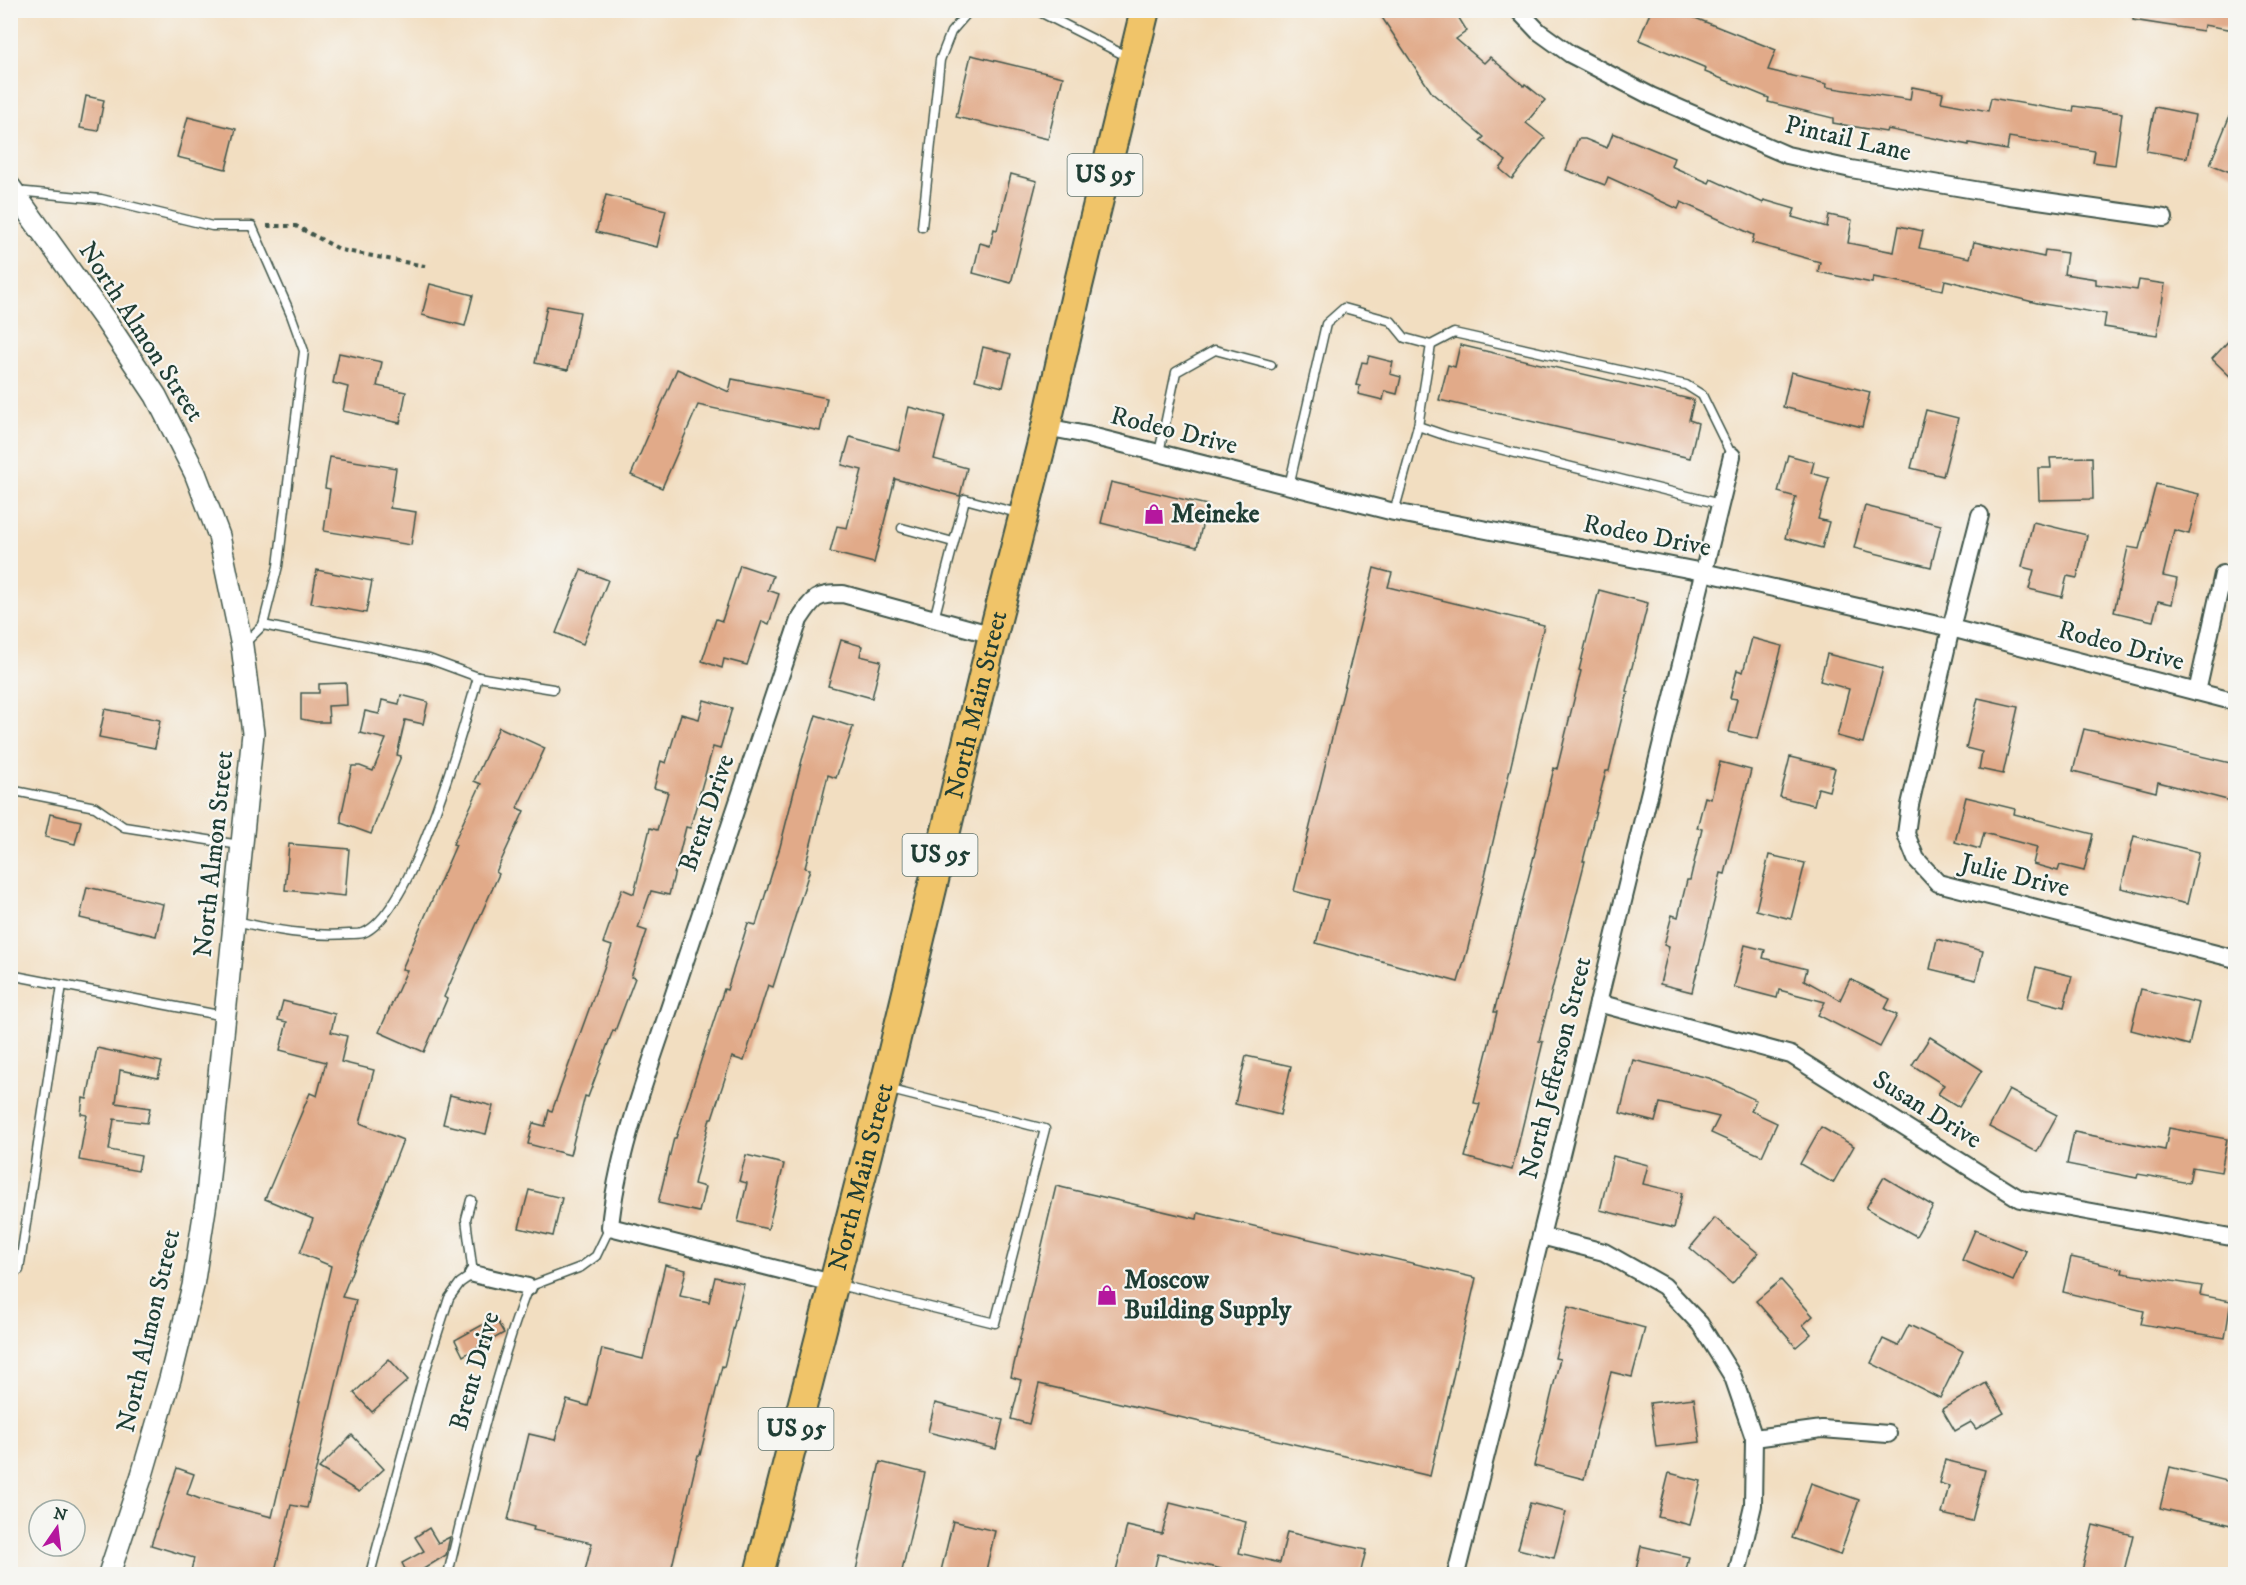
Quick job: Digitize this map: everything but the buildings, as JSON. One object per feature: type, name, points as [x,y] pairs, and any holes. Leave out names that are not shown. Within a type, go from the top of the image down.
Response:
[{"type":"highway","name":"North Main Street","points":[[759,1575],[832,1283],[884,1088],[993,635],[1046,427],[1145,10]]},
{"type":"street","name":"Pintail Lane","points":[[1518,10],[1538,31],[1570,54],[1652,96],[1787,155],[1851,169],[2010,196],[2164,218]]},
{"type":"street","name":"North Almon Street","points":[[12,189],[156,396],[195,472],[219,536],[242,646],[253,733],[207,1196],[193,1286],[170,1379],[109,1575]]},
{"type":"street","name":"Rodeo Drive","points":[[1046,427],[1394,512],[1703,573],[1950,628],[2235,702]]},
{"type":"street","name":"North Jefferson Street","points":[[1456,1575],[1732,456]]},
{"type":"street","name":"Julie Drive","points":[[1980,515],[1950,628],[1910,805],[1906,834],[1916,859],[1938,883],[2235,959]]},
{"type":"street","points":[[2197,692],[2223,574]]},
{"type":"street","name":"Brent Drive","points":[[610,1227],[613,1201],[638,1102],[799,620],[810,603],[823,594],[843,594],[993,635]]},
{"type":"street","name":"Susan Drive","points":[[1598,1003],[1791,1055],[2020,1199],[2235,1238]]},
{"type":"street","points":[[610,1227],[832,1283]]},
{"type":"street","points":[[1541,1236],[1604,1252],[1664,1286],[1700,1324],[1733,1377],[1754,1438],[1753,1505],[1737,1575]]},
{"type":"street","points":[[473,1274],[528,1287]]},
{"type":"street","points":[[1754,1438],[1822,1429],[1888,1434]]},
{"type":"lane","points":[[922,227],[940,60],[951,32],[970,10]]},
{"type":"lane","points":[[1036,10],[1133,60]]},
{"type":"lane","points":[[12,189],[101,199],[212,226],[252,226],[291,315],[304,351],[278,566],[263,625],[242,646]]},
{"type":"lane","points":[[1289,486],[1326,324],[1344,308],[1391,321],[1405,338],[1431,345],[1454,333],[1686,385],[1702,395],[1732,456]]},
{"type":"lane","points":[[1394,512],[1418,426],[1431,345]]},
{"type":"lane","points":[[1159,453],[1176,372],[1215,350],[1271,365]]},
{"type":"lane","points":[[1418,426],[1447,436],[1720,504]]},
{"type":"lane","points":[[934,619],[965,499],[1024,515]]},
{"type":"lane","points":[[902,528],[953,542]]},
{"type":"lane","points":[[263,625],[429,660],[478,677],[553,689]]},
{"type":"lane","points":[[235,921],[280,932],[337,935],[363,933],[382,919],[411,872],[446,788],[478,677]]},
{"type":"lane","points":[[10,790],[95,807],[124,827],[241,845]]},
{"type":"lane","points":[[10,975],[225,1016]]},
{"type":"lane","points":[[19,1270],[63,985]]},
{"type":"lane","points":[[832,1283],[995,1323],[1045,1129],[884,1088]]},
{"type":"lane","points":[[370,1575],[422,1382],[449,1298],[460,1283],[473,1274],[466,1219],[471,1200]]},
{"type":"lane","name":"Brent Drive","points":[[448,1575],[477,1452],[510,1335],[528,1287],[581,1267],[596,1256],[610,1227]]},
{"type":"path","points":[[252,226],[296,226],[341,250],[425,266]]},
{"type":"place","name":"Meineke","points":[[1154,514]]},
{"type":"place","name":"Moscow Building Supply","points":[[1107,1295]]}]
